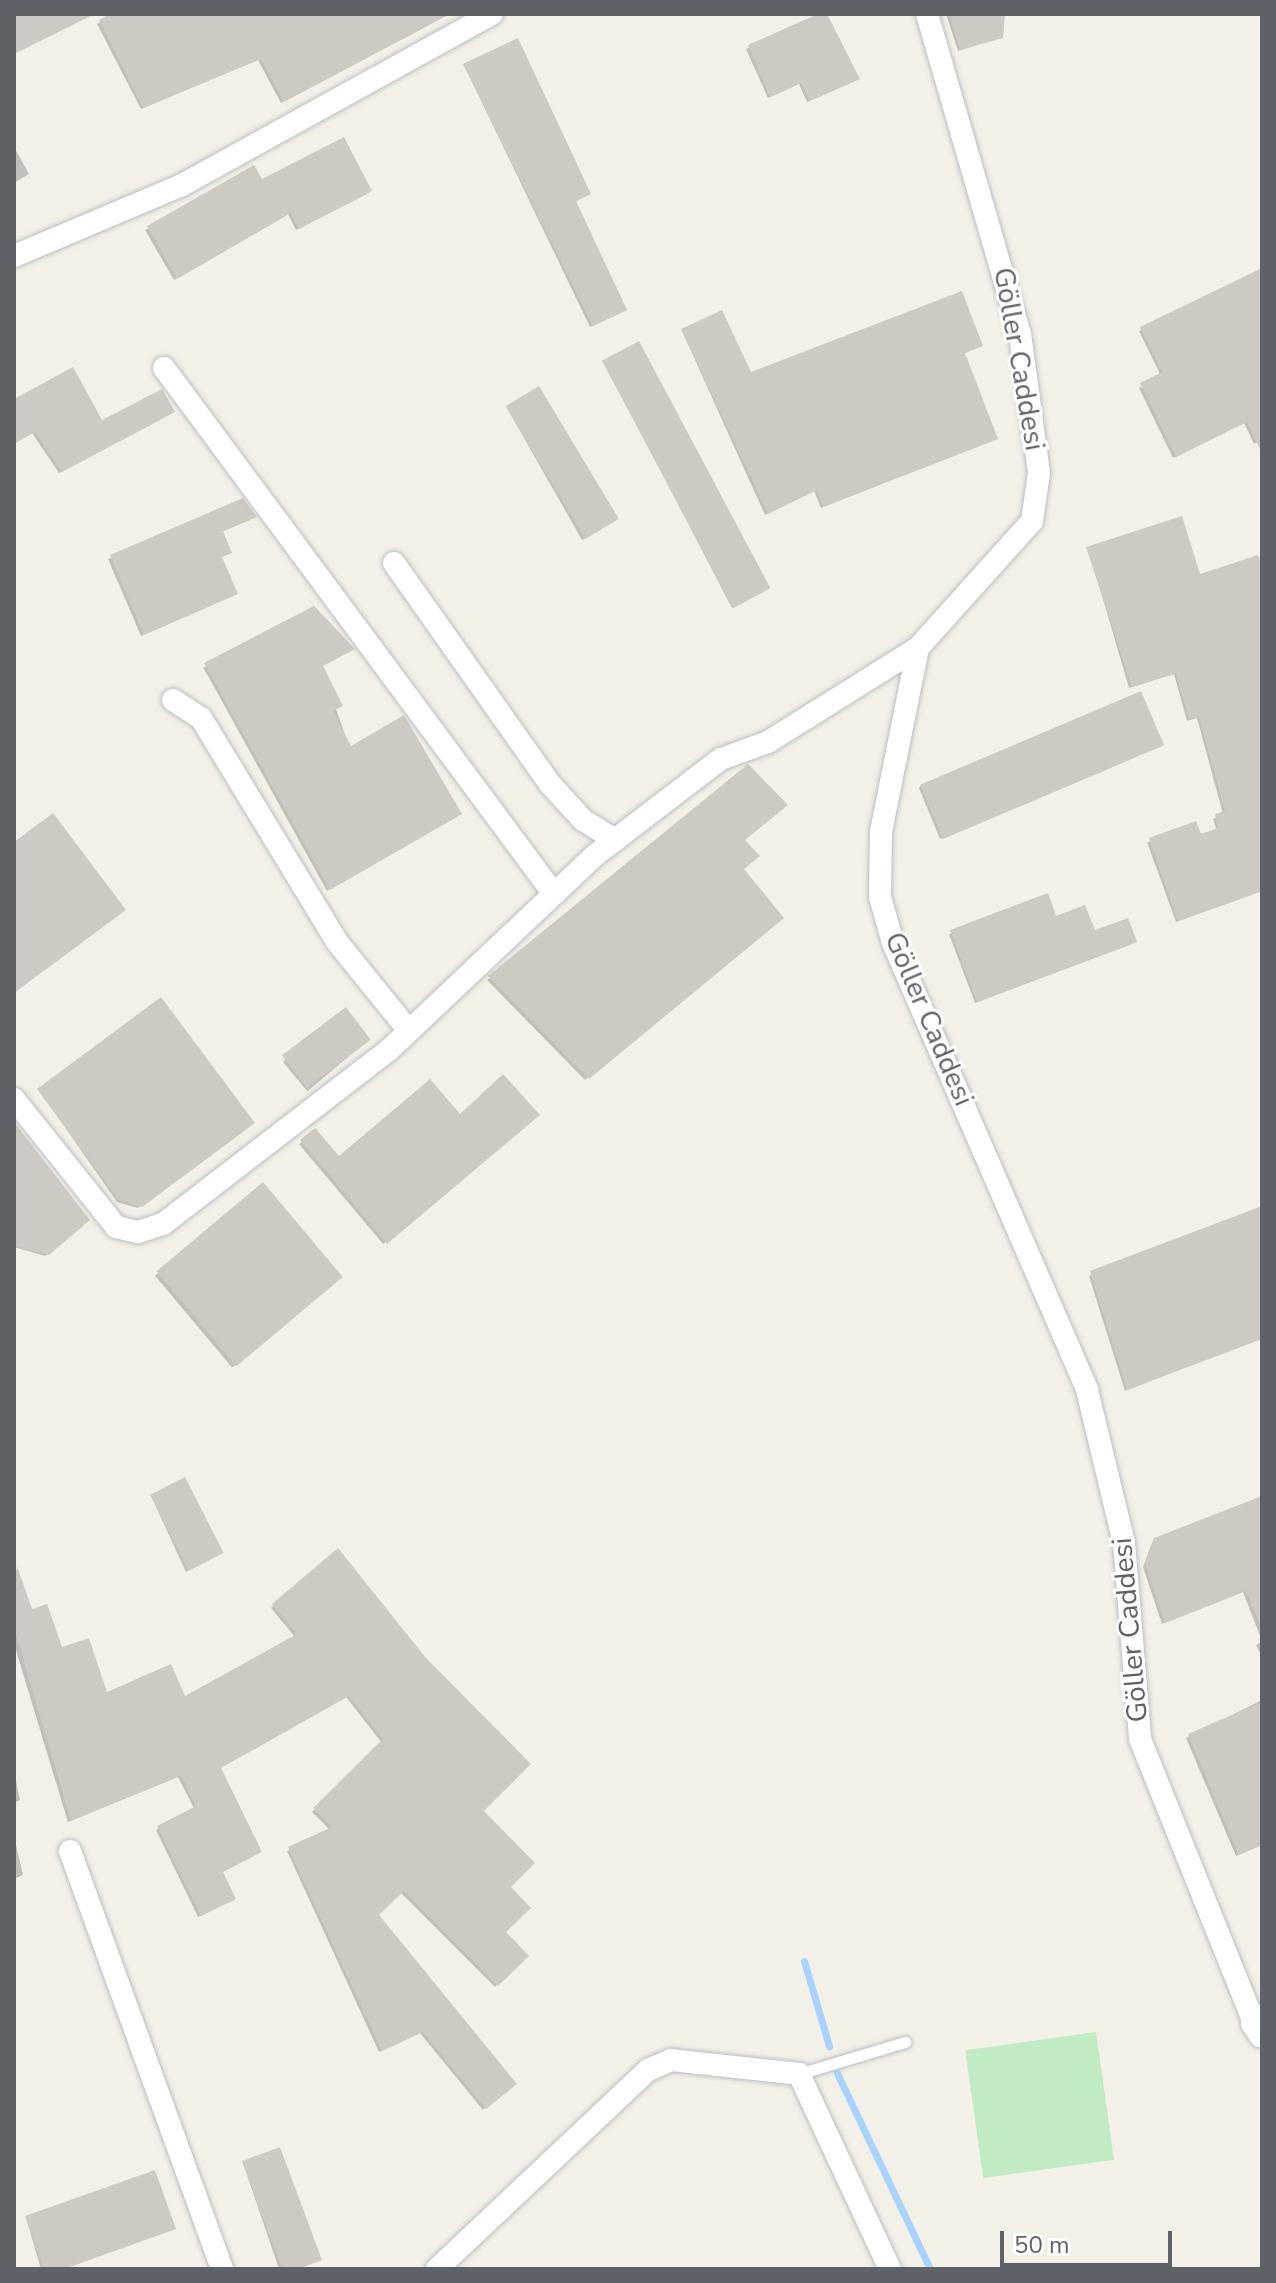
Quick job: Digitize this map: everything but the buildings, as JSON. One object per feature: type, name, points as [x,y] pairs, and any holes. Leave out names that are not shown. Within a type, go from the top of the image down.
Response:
[{"type":"street","points":[[14,256],[182,185],[492,14]]},
{"type":"street","name":"Göller Caddesi","points":[[927,14],[1020,334],[1039,473],[1032,521],[918,648],[881,832],[880,897],[893,943],[1087,1390],[1111,1469],[1124,1543],[1140,1739],[1259,2025]]},
{"type":"street","points":[[164,368],[554,894]]},
{"type":"street","points":[[394,563],[550,784],[583,820],[615,840]]},
{"type":"street","points":[[14,1099],[95,1207],[116,1227],[138,1232],[163,1224],[409,1031],[615,840],[721,759],[768,742],[918,648]]},
{"type":"street","points":[[173,700],[201,718],[337,942],[409,1031]]},
{"type":"street","points":[[70,1851],[222,2269]]},
{"type":"street","points":[[437,2269],[648,2070],[671,2060],[799,2074],[826,2145],[890,2269]]},
{"type":"lane","points":[[799,2074],[905,2042]]},
{"type":"green space","points":[[1096,2032],[1114,2160],[983,2178],[965,2050]]},
{"type":"waterway","points":[[804,1961],[829,2046]]},
{"type":"waterway","points":[[837,2073],[930,2269]]}]
